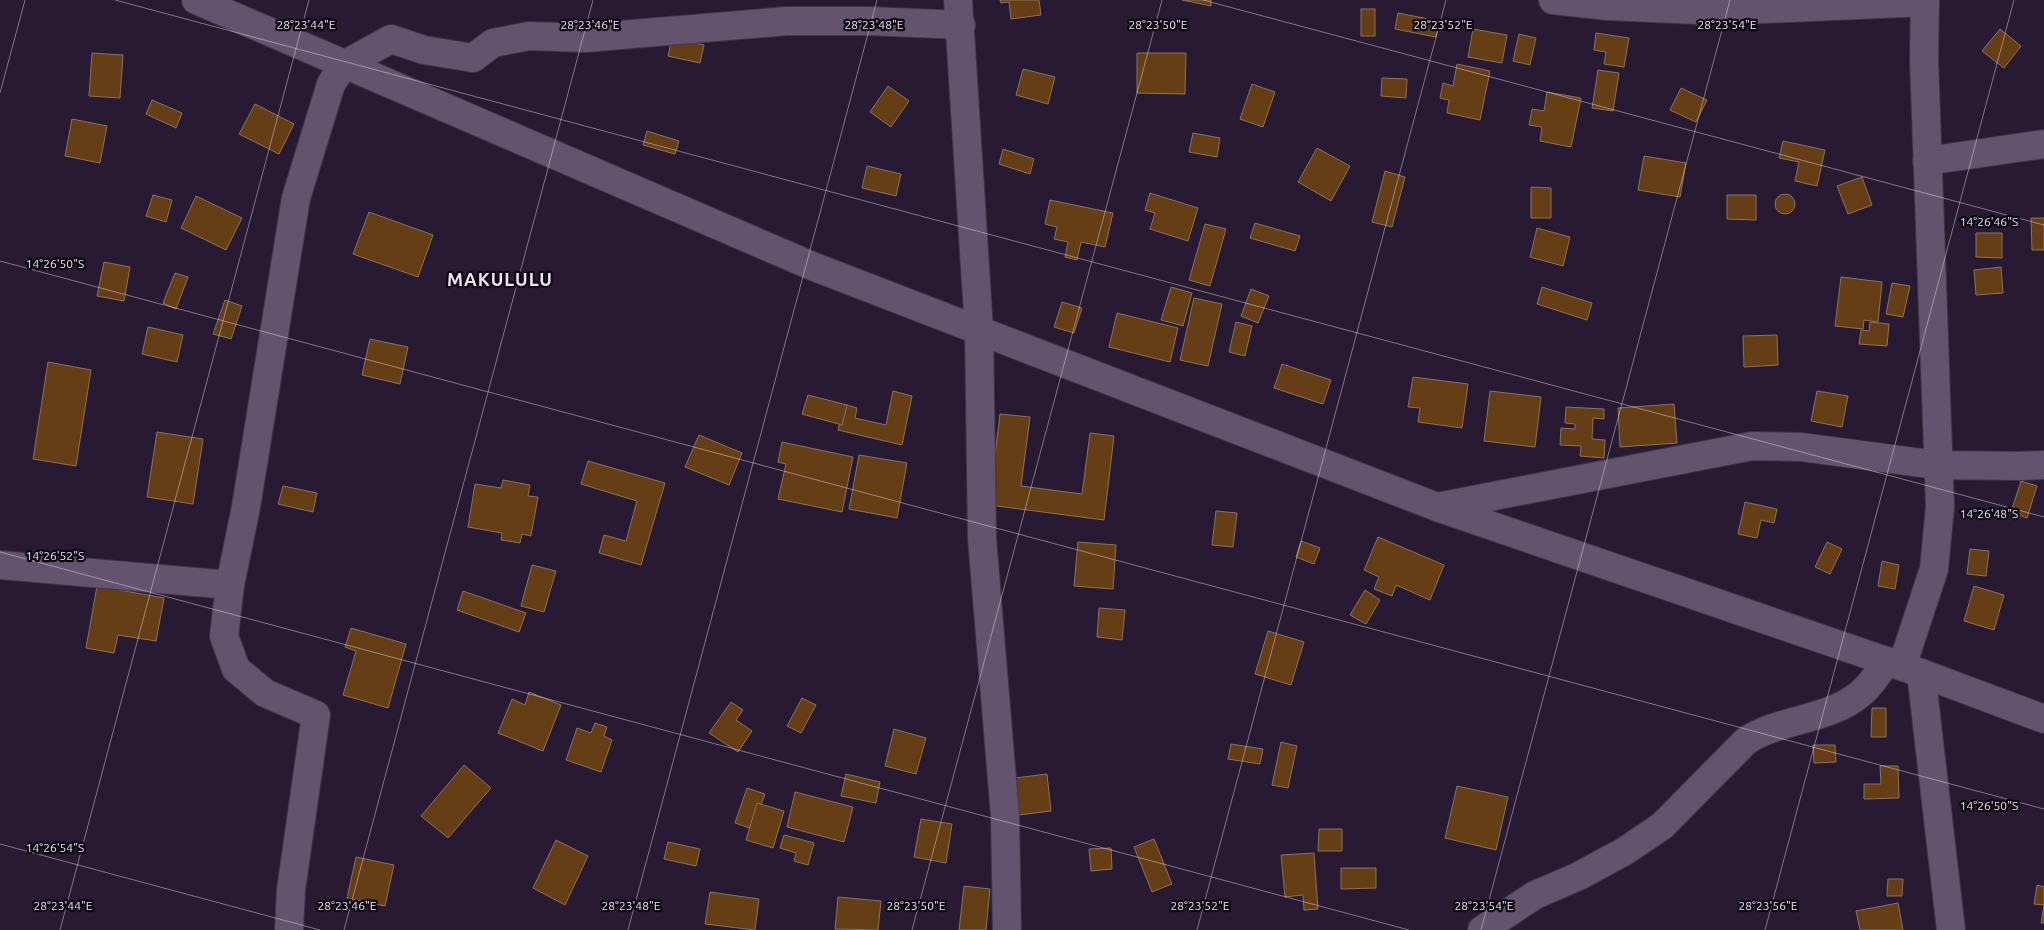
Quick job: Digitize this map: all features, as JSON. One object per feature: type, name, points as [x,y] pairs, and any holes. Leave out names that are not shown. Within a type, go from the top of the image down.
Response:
[{"type":"street","points":[[196,0],[812,266],[1437,507],[1903,666],[2044,720]]},
{"type":"street","points":[[1553,0],[1608,6],[1719,12],[1925,1],[1927,161],[1940,508],[1934,569],[1903,666],[1952,930]]},
{"type":"street","points":[[289,930],[291,890],[316,715],[265,693],[236,669],[224,636],[230,585],[246,507],[296,198],[331,84],[344,65],[391,39],[424,50],[473,58],[493,43],[529,36],[584,38],[787,21],[870,21],[959,12],[980,330],[982,538],[1005,816],[1007,930]]},
{"type":"street","points":[[1927,161],[2044,144]]},
{"type":"street","points":[[1437,507],[1752,446],[1801,447],[1937,465],[2018,466],[2044,464]]},
{"type":"street","points":[[0,565],[230,585]]},
{"type":"street","points":[[1482,930],[1535,894],[1579,876],[1624,851],[1662,826],[1746,741],[1759,732],[1833,709],[1903,666]]},
{"type":"building","points":[[1000,0],[1039,0],[1041,15],[1011,19],[1009,2],[1001,3]]},
{"type":"building","points":[[1182,0],[1211,0],[1211,6]]},
{"type":"building","points":[[1361,9],[1375,9],[1375,36],[1361,36]]},
{"type":"building","points":[[1398,13],[1439,21],[1436,37],[1395,29]]},
{"type":"building","points":[[1473,29],[1507,35],[1502,63],[1468,57]]},
{"type":"building","points":[[2000,29],[2021,46],[2004,68],[1982,51]]},
{"type":"building","points":[[1596,33],[1629,38],[1624,67],[1604,64],[1606,52],[1594,50]]},
{"type":"building","points":[[1519,34],[1536,38],[1530,65],[1513,61]]},
{"type":"building","points":[[672,38],[704,45],[700,63],[668,56]]},
{"type":"building","points":[[92,53],[123,55],[120,98],[89,96]]},
{"type":"building","points":[[1137,53],[1186,53],[1185,94],[1137,93]]},
{"type":"building","points":[[1457,64],[1490,71],[1480,120],[1447,113],[1449,100],[1440,98],[1443,83],[1453,86]]},
{"type":"building","points":[[1023,69],[1055,77],[1048,104],[1016,95]]},
{"type":"building","points":[[1598,70],[1619,73],[1613,111],[1592,108]]},
{"type":"building","points":[[1382,78],[1407,79],[1406,98],[1381,96]]},
{"type":"building","points":[[1252,84],[1275,92],[1263,127],[1240,119]]},
{"type":"building","points":[[888,86],[909,101],[891,127],[870,112]]},
{"type":"building","points":[[1681,88],[1707,100],[1696,122],[1670,110]]},
{"type":"building","points":[[1547,92],[1581,98],[1571,147],[1540,141],[1542,127],[1529,125],[1532,109],[1544,111]]},
{"type":"building","points":[[152,100],[182,113],[176,128],[146,114]]},
{"type":"building","points":[[255,104],[294,124],[279,154],[239,134]]},
{"type":"building","points":[[72,119],[107,126],[100,163],[65,156]]},
{"type":"building","points":[[647,131],[679,141],[675,154],[643,145]]},
{"type":"building","points":[[1193,133],[1220,138],[1217,157],[1189,152]]},
{"type":"building","points":[[1783,141],[1825,150],[1817,186],[1795,181],[1799,162],[1779,158]]},
{"type":"building","points":[[1317,148],[1350,166],[1331,201],[1298,182]]},
{"type":"building","points":[[1003,149],[1034,159],[1030,174],[999,164]]},
{"type":"building","points":[[1644,156],[1686,163],[1680,197],[1638,190]]},
{"type":"building","points":[[867,166],[901,174],[896,196],[862,188]]},
{"type":"building","points":[[1385,171],[1405,177],[1392,227],[1372,222]]},
{"type":"building","points":[[1862,177],[1872,205],[1848,214],[1837,186]]},
{"type":"building","points":[[1531,187],[1551,188],[1551,218],[1531,218]]},
{"type":"building","points":[[1150,193],[1198,208],[1188,241],[1150,229],[1155,213],[1145,210]]},
{"type":"building","points":[[1785,194],[1792,197],[1795,204],[1792,211],[1785,214],[1778,211],[1775,204],[1778,197]]},
{"type":"building","points":[[153,195],[172,200],[166,222],[146,216]]},
{"type":"building","points":[[1727,195],[1756,195],[1756,220],[1727,219]]},
{"type":"building","points":[[196,196],[242,218],[226,250],[181,228]]},
{"type":"building","points":[[1050,200],[1113,213],[1105,247],[1081,242],[1077,260],[1065,257],[1068,242],[1054,239],[1057,227],[1045,224]]},
{"type":"building","points":[[369,212],[433,235],[418,277],[353,254]]},
{"type":"building","points":[[2031,218],[2044,218],[2044,250],[2032,250]]},
{"type":"building","points":[[1255,223],[1300,236],[1295,251],[1250,238]]},
{"type":"building","points":[[1205,224],[1226,229],[1210,286],[1189,280]]},
{"type":"building","points":[[1537,228],[1570,237],[1563,266],[1530,257]]},
{"type":"building","points":[[1976,233],[2002,233],[2002,258],[1976,257]]},
{"type":"building","points":[[104,262],[130,267],[124,301],[97,296]]},
{"type":"building","points":[[2001,267],[2003,293],[1976,295],[1974,270]]},
{"type":"building","points":[[175,273],[188,277],[176,309],[163,303]]},
{"type":"building","points":[[1841,277],[1882,282],[1878,322],[1864,320],[1863,329],[1835,326]]},
{"type":"building","points":[[1892,283],[1910,286],[1903,317],[1886,314]]},
{"type":"building","points":[[1171,287],[1192,293],[1183,326],[1161,320]]},
{"type":"building","points":[[1542,287],[1592,303],[1587,320],[1537,304]]},
{"type":"building","points":[[1251,289],[1269,296],[1258,323],[1241,316]]},
{"type":"building","points":[[1194,298],[1222,304],[1208,366],[1180,360]]},
{"type":"building","points":[[225,300],[242,306],[231,339],[213,334]]},
{"type":"building","points":[[1062,302],[1082,308],[1074,333],[1054,327]]},
{"type":"building","points":[[1117,313],[1178,328],[1170,362],[1109,347]]},
{"type":"building","points":[[1236,322],[1252,326],[1245,356],[1229,352]]},
{"type":"building","points":[[1870,322],[1889,324],[1887,346],[1859,344],[1861,330],[1869,331]]},
{"type":"building","points":[[148,327],[183,335],[177,362],[142,354]]},
{"type":"building","points":[[1777,335],[1778,365],[1744,367],[1743,336]]},
{"type":"building","points":[[370,339],[408,347],[400,384],[362,375]]},
{"type":"building","points":[[48,362],[91,370],[76,466],[33,459]]},
{"type":"building","points":[[1282,364],[1331,380],[1323,404],[1274,388]]},
{"type":"building","points":[[1413,377],[1468,384],[1462,428],[1418,422],[1420,408],[1408,407]]},
{"type":"building","points":[[893,391],[912,396],[902,445],[838,430],[844,404],[857,408],[855,418],[886,425]]},
{"type":"building","points":[[1490,391],[1541,397],[1535,447],[1484,441]]},
{"type":"building","points":[[1817,391],[1848,396],[1842,427],[1811,421]]},
{"type":"building","points":[[808,395],[847,405],[842,425],[802,414]]},
{"type":"building","points":[[1674,404],[1677,443],[1620,447],[1618,408]]},
{"type":"building","points":[[1566,407],[1604,409],[1604,419],[1593,418],[1592,439],[1605,440],[1604,458],[1580,456],[1581,446],[1560,445],[1561,428],[1575,429],[1575,424],[1565,423]]},
{"type":"building","points":[[1000,414],[1030,417],[1021,486],[1082,494],[1090,433],[1114,436],[1104,520],[989,505]]},
{"type":"building","points":[[157,432],[203,439],[193,504],[147,497]]},
{"type":"building","points":[[699,435],[742,453],[729,485],[685,467]]},
{"type":"building","points":[[782,442],[853,457],[842,512],[778,499],[786,464],[778,462]]},
{"type":"building","points":[[859,455],[907,463],[897,518],[849,509]]},
{"type":"building","points":[[588,461],[665,483],[641,565],[599,553],[604,535],[626,541],[637,501],[581,484]]},
{"type":"building","points":[[503,480],[530,485],[528,496],[538,497],[531,536],[522,534],[520,543],[501,540],[502,533],[468,527],[475,484],[501,488]]},
{"type":"building","points":[[2021,481],[2037,486],[2027,518],[2011,512]]},
{"type":"building","points":[[283,486],[317,493],[313,512],[278,504]]},
{"type":"building","points":[[1745,502],[1777,509],[1774,523],[1761,520],[1757,538],[1738,534]]},
{"type":"building","points":[[1216,511],[1237,513],[1233,547],[1212,545]]},
{"type":"building","points":[[1378,537],[1444,565],[1430,600],[1396,585],[1392,596],[1374,589],[1379,577],[1364,570]]},
{"type":"building","points":[[1301,541],[1320,548],[1314,564],[1296,557]]},
{"type":"building","points":[[1078,542],[1116,545],[1113,589],[1074,586]]},
{"type":"building","points":[[1827,542],[1842,549],[1830,574],[1815,567]]},
{"type":"building","points":[[1970,549],[1989,551],[1986,576],[1967,574]]},
{"type":"building","points":[[1882,561],[1899,565],[1895,589],[1878,586]]},
{"type":"building","points":[[532,565],[556,571],[544,612],[521,606]]},
{"type":"building","points":[[97,586],[164,598],[156,641],[118,635],[114,653],[86,648]]},
{"type":"building","points":[[1974,586],[2004,595],[1994,630],[1964,621]]},
{"type":"building","points":[[1365,590],[1380,600],[1366,624],[1350,615]]},
{"type":"building","points":[[463,591],[526,613],[519,632],[457,610]]},
{"type":"building","points":[[1099,608],[1125,610],[1122,640],[1097,637]]},
{"type":"building","points":[[351,628],[406,644],[388,708],[343,695],[356,651],[345,647]]},
{"type":"building","points":[[1268,631],[1304,642],[1291,685],[1255,674]]},
{"type":"building","points":[[529,692],[561,705],[543,751],[498,733],[512,699],[525,705]]},
{"type":"building","points":[[802,698],[816,705],[801,733],[787,726]]},
{"type":"building","points":[[731,702],[743,710],[736,720],[752,731],[738,752],[709,733]]},
{"type":"building","points":[[1872,708],[1886,708],[1886,737],[1871,737]]},
{"type":"building","points":[[595,723],[607,727],[604,736],[612,740],[601,772],[566,760],[577,728],[591,733]]},
{"type":"building","points":[[894,729],[926,738],[916,774],[885,766]]},
{"type":"building","points":[[1281,742],[1297,746],[1288,788],[1272,785]]},
{"type":"building","points":[[1231,744],[1263,749],[1260,764],[1228,759]]},
{"type":"building","points":[[1813,745],[1835,745],[1836,762],[1814,763]]},
{"type":"building","points":[[464,765],[491,788],[448,838],[421,816]]},
{"type":"building","points":[[1880,766],[1898,766],[1899,798],[1864,799],[1864,784],[1881,784]]},
{"type":"building","points":[[846,774],[880,782],[876,803],[841,796]]},
{"type":"building","points":[[1047,774],[1051,811],[1019,815],[1015,778]]},
{"type":"building","points":[[1457,786],[1508,797],[1496,850],[1445,838]]},
{"type":"building","points":[[747,788],[765,794],[752,829],[735,823]]},
{"type":"building","points":[[795,792],[853,807],[844,842],[787,827]]},
{"type":"building","points":[[757,803],[784,811],[773,848],[746,840]]},
{"type":"building","points":[[921,819],[952,824],[946,863],[914,857]]},
{"type":"building","points":[[1319,829],[1342,829],[1342,851],[1318,851]]},
{"type":"building","points":[[784,835],[814,843],[808,865],[794,861],[796,853],[780,848]]},
{"type":"building","points":[[1154,839],[1172,884],[1152,892],[1134,847]]},
{"type":"building","points":[[556,840],[588,856],[565,905],[533,888]]},
{"type":"building","points":[[668,842],[700,849],[696,866],[664,859]]},
{"type":"building","points":[[1111,848],[1112,869],[1091,871],[1089,849]]},
{"type":"building","points":[[1314,853],[1318,909],[1304,910],[1303,895],[1285,897],[1281,855]]},
{"type":"building","points":[[356,857],[394,865],[385,906],[347,898]]},
{"type":"building","points":[[1341,868],[1376,868],[1376,888],[1341,889]]},
{"type":"building","points":[[1888,879],[1903,879],[1902,896],[1887,896]]},
{"type":"building","points":[[2037,885],[2044,887],[2044,905],[2034,904]]},
{"type":"building","points":[[964,886],[990,889],[986,930],[959,930]]},
{"type":"building","points":[[710,892],[759,899],[755,930],[705,924]]},
{"type":"building","points":[[838,897],[881,901],[878,930],[835,929]]},
{"type":"building","points":[[1898,903],[1903,930],[1860,930],[1856,911]]},
{"type":"building","points":[[2044,905],[2044,923],[2041,923]]},
{"type":"district","name":"MAKULULU","points":[[500,280]]}]
